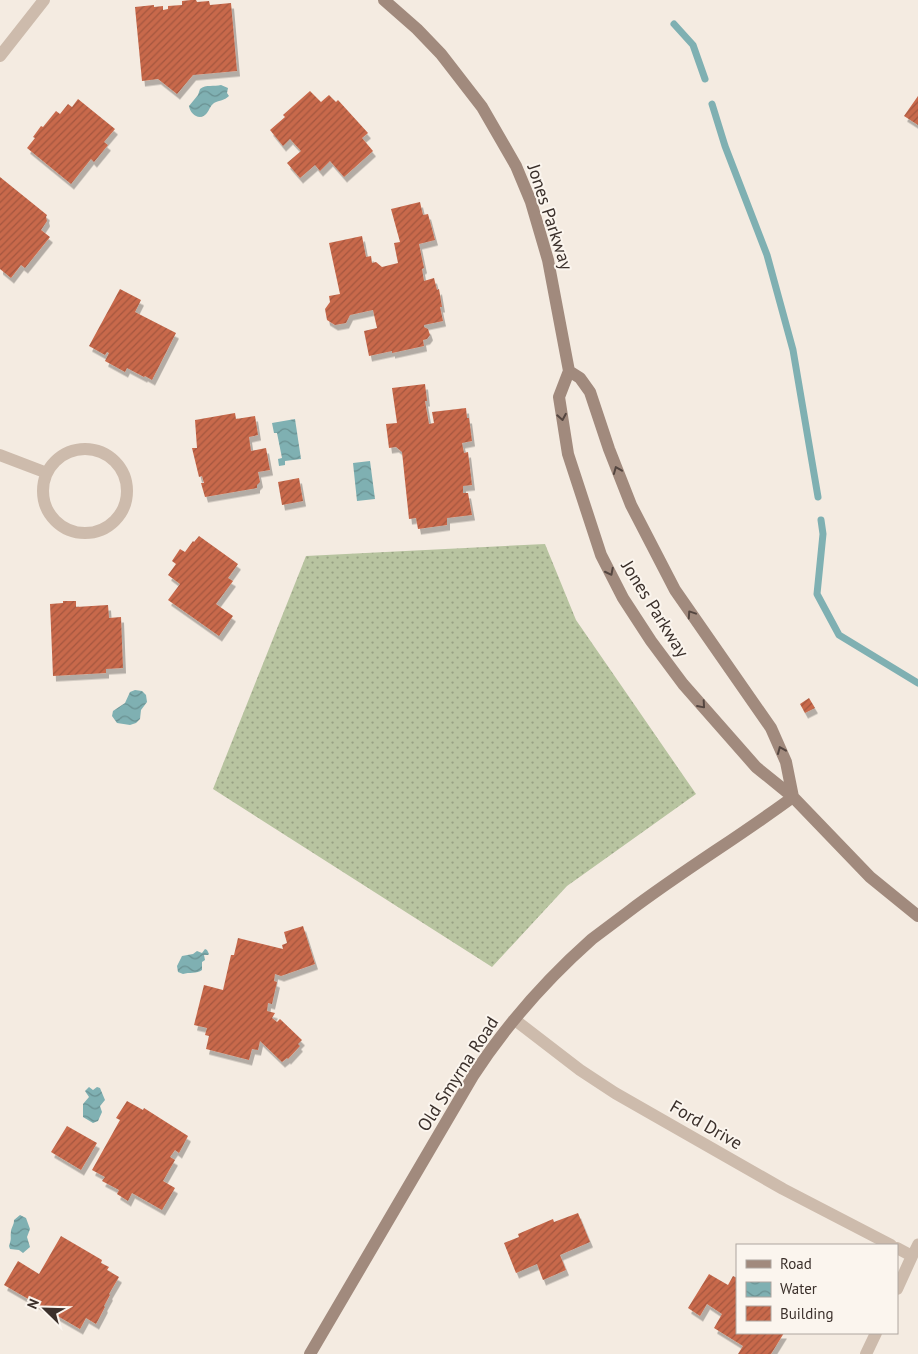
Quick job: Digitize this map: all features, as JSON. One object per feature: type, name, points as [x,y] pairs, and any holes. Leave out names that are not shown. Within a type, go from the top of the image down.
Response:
[{"type":"street","points":[[0,56],[44,0]]},
{"type":"street","name":"Jones Parkway","points":[[384,0],[417,29],[441,54],[482,106],[516,166],[531,202],[548,260],[569,371],[559,397],[568,454],[601,555],[623,598],[651,641],[683,684],[756,767],[793,797],[870,877],[918,916]]},
{"type":"street","name":"Jones Parkway","points":[[569,371],[580,378],[590,392],[609,449],[632,505],[676,590],[771,728],[786,762],[793,797]]},
{"type":"street","points":[[86,448],[100,451],[112,458],[121,468],[126,481],[127,495],[123,508],[116,520],[104,528],[92,532],[78,532],[65,528],[54,519],[46,507],[43,494],[44,480],[47,473],[60,457],[72,450],[86,448]]},
{"type":"street","points":[[0,455],[47,473]]},
{"type":"street","name":"Old Smyrna Road","points":[[310,1354],[460,1097],[496,1043],[551,978],[593,938],[647,897],[793,797]]},
{"type":"street","name":"Ford Drive","points":[[515,1020],[580,1070],[615,1093],[783,1189],[889,1244]]},
{"type":"street","points":[[898,1249],[912,1256],[898,1287]]},
{"type":"street","points":[[866,1354],[876,1334]]},
{"type":"lane","points":[[912,1256],[918,1244]]},
{"type":"green space","points":[[545,544],[576,620],[696,794],[567,886],[492,967],[213,789],[306,556]]},
{"type":"water","points":[[221,85],[228,88],[227,93],[229,96],[224,100],[214,103],[204,116],[198,117],[193,114],[189,106],[198,95],[200,89]]},
{"type":"water","points":[[295,419],[301,459],[285,461],[285,465],[279,466],[278,459],[282,458],[277,433],[274,433],[272,423]]},
{"type":"water","points":[[370,461],[375,499],[357,501],[353,463]]},
{"type":"water","points":[[135,690],[142,691],[146,695],[147,702],[141,710],[140,719],[130,725],[117,723],[112,716],[113,711],[125,703],[130,692]]},
{"type":"water","points":[[205,949],[209,954],[204,955],[205,960],[202,962],[202,970],[183,974],[178,972],[177,966],[182,956],[193,954],[197,951],[202,953]]},
{"type":"water","points":[[89,1087],[93,1090],[97,1087],[100,1088],[105,1100],[100,1106],[102,1112],[98,1121],[93,1123],[83,1117],[83,1104],[89,1097],[85,1091]]},
{"type":"water","points":[[20,1215],[26,1218],[30,1229],[27,1237],[30,1247],[23,1253],[19,1250],[10,1249],[9,1246],[14,1220]]},
{"type":"building","points":[[196,0],[197,2],[209,1],[210,5],[231,3],[237,71],[193,75],[177,94],[158,79],[142,81],[135,7],[154,5],[154,7],[163,6],[163,10],[168,9],[168,6],[182,5],[182,1]]},
{"type":"building","points":[[310,91],[321,102],[329,95],[336,102],[338,100],[368,133],[362,138],[373,151],[344,177],[330,161],[320,171],[315,165],[300,178],[287,163],[301,151],[290,139],[283,146],[270,130],[285,117],[283,115]]},
{"type":"building","points":[[918,96],[918,125],[904,116]]},
{"type":"building","points":[[78,99],[115,129],[104,142],[108,145],[94,162],[91,159],[71,184],[27,148],[41,126],[43,127],[56,111],[60,114],[68,104],[72,107]]},
{"type":"building","points":[[0,177],[47,215],[47,221],[41,230],[50,237],[25,268],[21,265],[11,278],[0,269]]},
{"type":"building","points":[[420,202],[423,215],[428,214],[435,240],[419,244],[424,268],[422,269],[424,281],[434,278],[437,290],[439,289],[443,321],[424,325],[430,335],[427,339],[423,340],[424,346],[369,356],[364,331],[377,328],[373,310],[350,315],[346,323],[335,325],[327,320],[325,309],[330,302],[329,296],[340,294],[329,243],[362,236],[366,257],[371,256],[372,263],[376,262],[382,267],[398,263],[394,243],[400,242],[391,209]]},
{"type":"building","points":[[120,289],[141,300],[135,312],[176,333],[152,380],[127,368],[125,372],[105,361],[109,353],[107,352],[105,355],[89,346]]},
{"type":"building","points":[[425,384],[427,401],[425,401],[429,424],[434,423],[432,412],[466,408],[472,441],[462,443],[464,453],[468,452],[472,485],[463,486],[463,493],[468,493],[472,515],[447,518],[447,525],[418,529],[416,518],[409,519],[402,452],[396,447],[389,448],[386,424],[397,423],[392,388]]},
{"type":"building","points":[[235,413],[236,419],[255,416],[258,435],[249,437],[251,451],[266,448],[270,470],[258,472],[260,482],[257,488],[205,497],[201,483],[204,483],[202,476],[199,477],[192,448],[197,448],[195,420]]},
{"type":"building","points":[[299,478],[303,501],[282,505],[278,482]]},
{"type":"building","points":[[199,536],[238,564],[228,578],[233,581],[216,604],[233,616],[219,636],[168,600],[180,584],[168,575],[176,564],[172,561],[180,549],[185,552]]},
{"type":"building","points":[[63,601],[76,601],[76,607],[108,605],[109,618],[121,617],[123,668],[106,669],[106,673],[53,676],[50,604],[63,603]]},
{"type":"building","points":[[809,698],[815,708],[805,713],[800,704]]},
{"type":"building","points":[[303,926],[315,964],[281,976],[275,974],[274,981],[277,982],[272,1004],[268,1003],[267,1011],[275,1013],[272,1018],[277,1022],[280,1019],[302,1040],[298,1044],[300,1046],[288,1059],[282,1062],[260,1041],[258,1050],[252,1049],[249,1060],[206,1049],[209,1036],[205,1035],[207,1028],[194,1025],[204,985],[223,990],[231,955],[234,955],[238,938],[283,949],[282,945],[287,943],[284,932]]},
{"type":"building","points":[[127,1101],[143,1110],[144,1108],[188,1136],[179,1153],[175,1150],[170,1157],[175,1160],[163,1181],[175,1188],[162,1210],[132,1193],[128,1201],[117,1194],[119,1190],[102,1181],[105,1177],[92,1170],[120,1120],[116,1118]]},
{"type":"building","points":[[67,1126],[97,1143],[81,1170],[51,1152]]},
{"type":"building","points":[[578,1213],[590,1242],[560,1255],[566,1270],[543,1280],[537,1264],[516,1273],[504,1243],[519,1237],[518,1234],[553,1219],[554,1222]]},
{"type":"building","points":[[61,1236],[102,1260],[101,1263],[109,1267],[107,1270],[119,1277],[109,1294],[96,1324],[86,1318],[80,1329],[4,1285],[18,1261],[39,1274]]},
{"type":"building","points":[[709,1274],[728,1285],[733,1276],[736,1278],[736,1334],[783,1334],[771,1354],[738,1354],[743,1346],[714,1328],[722,1314],[707,1304],[700,1316],[688,1308]]},
{"type":"waterway","points":[[674,24],[693,45],[705,79]]},
{"type":"waterway","points":[[712,104],[725,146],[767,255],[793,350],[818,497]]},
{"type":"waterway","points":[[821,520],[823,534],[817,594],[839,635],[918,683]]}]
